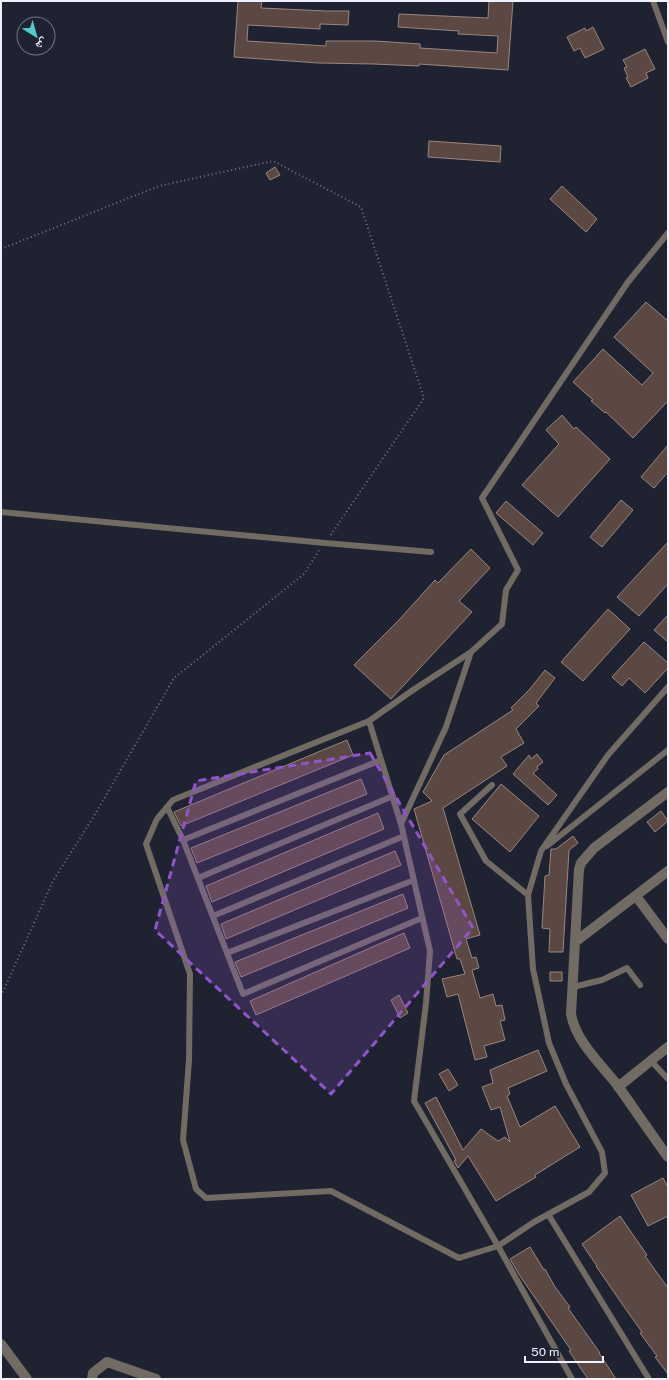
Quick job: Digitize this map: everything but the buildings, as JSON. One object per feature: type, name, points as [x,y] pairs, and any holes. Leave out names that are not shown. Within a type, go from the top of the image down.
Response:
[{"type":"street","points":[[668,792],[594,848],[581,863],[579,870],[571,1014],[576,1030],[585,1044],[668,1157]]},
{"type":"street","points":[[575,942],[668,872]]},
{"type":"street","points":[[636,896],[668,939]]},
{"type":"street","points":[[618,1087],[668,1047]]},
{"type":"street","points":[[1,1344],[24,1378]]},
{"type":"street","points":[[92,1379],[93,1373],[107,1362],[156,1379]]},
{"type":"lane","points":[[653,1],[668,42]]},
{"type":"lane","points":[[668,233],[628,282],[482,498],[518,570],[506,590],[502,624],[471,652],[369,721],[173,800],[157,819],[146,844],[190,974],[189,1060],[183,1140],[196,1189],[206,1198],[331,1191],[459,1258],[498,1246],[534,1222],[589,1192],[605,1173],[602,1152],[566,1084],[549,1043],[533,969],[528,895],[541,851],[608,756],[668,687]]},
{"type":"lane","points":[[1,512],[431,552]]},
{"type":"lane","points":[[401,824],[446,727],[471,652]]},
{"type":"lane","points":[[369,721],[401,824],[430,951],[426,1003],[414,1101],[498,1246],[572,1379]]},
{"type":"lane","points":[[541,851],[668,750]]},
{"type":"lane","points":[[183,840],[381,760]]},
{"type":"lane","points":[[492,785],[460,814],[486,861],[528,895]]},
{"type":"lane","points":[[198,878],[392,796]]},
{"type":"lane","points":[[167,807],[183,840],[243,994],[422,918]]},
{"type":"lane","points":[[213,916],[404,836]]},
{"type":"lane","points":[[227,953],[414,880]]},
{"type":"lane","points":[[573,987],[602,980],[626,968],[640,985]]},
{"type":"lane","points":[[651,1061],[668,1079]]},
{"type":"lane","points":[[548,1214],[649,1379]]},
{"type":"path","points":[[1,249],[159,186],[273,160],[361,207],[424,398],[304,574],[174,678],[94,816],[53,881],[1,996]]},
{"type":"highlighted area","points":[[370,753],[473,928],[331,1094],[155,930],[196,781]]}]
